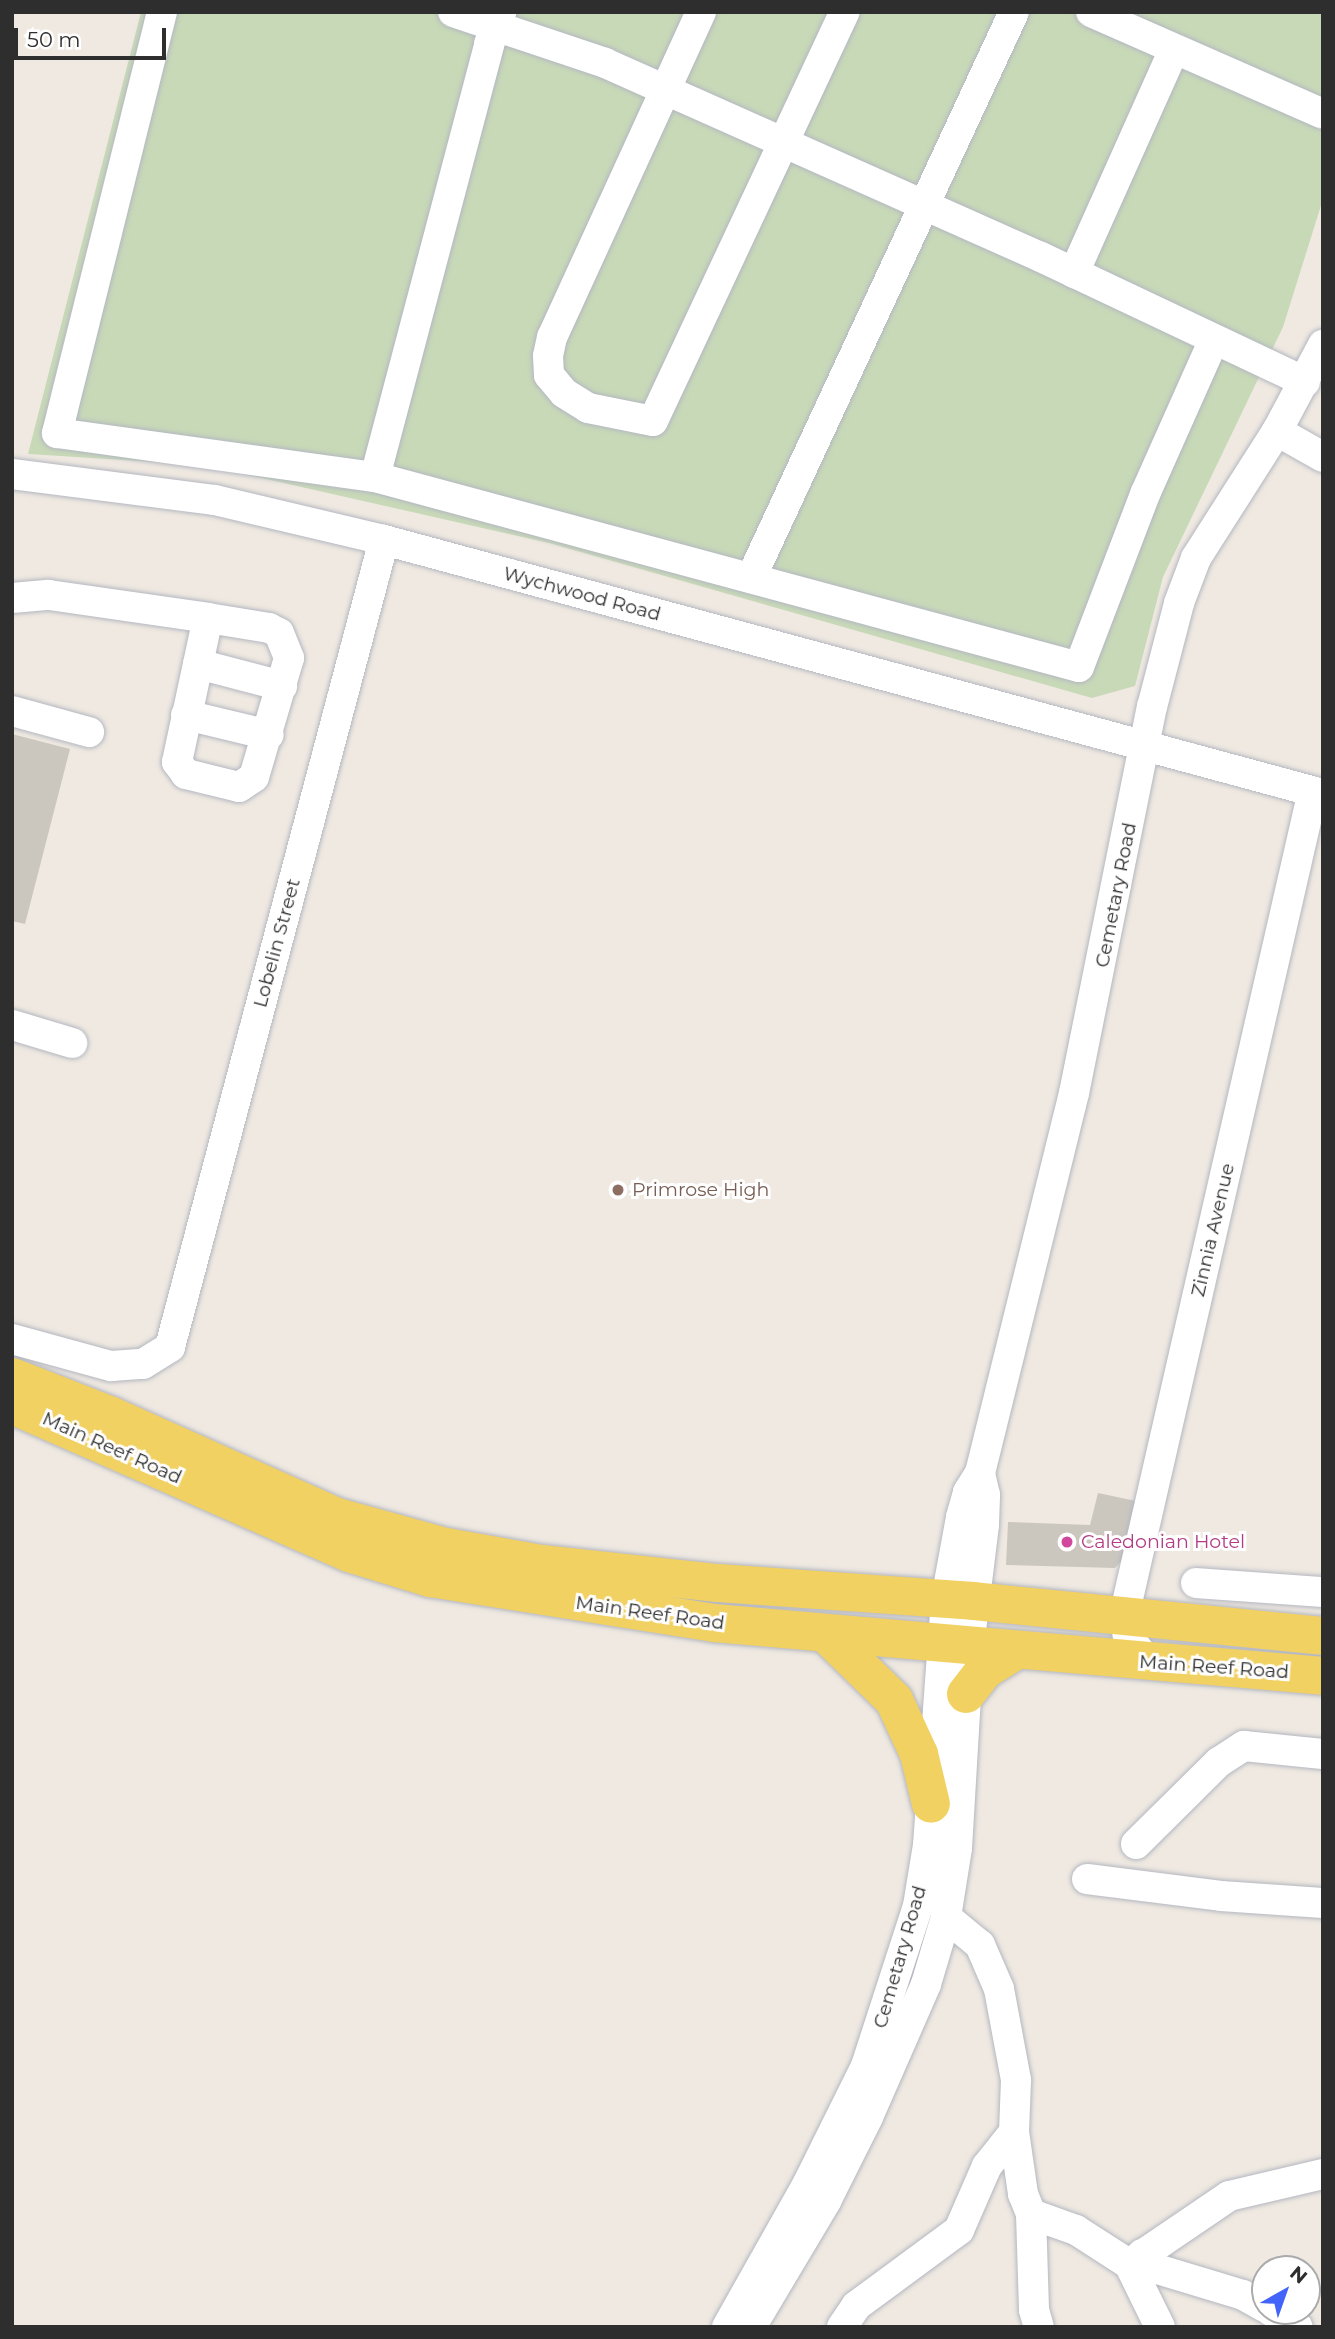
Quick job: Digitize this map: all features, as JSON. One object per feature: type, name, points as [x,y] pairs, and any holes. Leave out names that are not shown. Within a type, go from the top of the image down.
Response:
[{"type":"main road","name":"Main Reef Road","points":[[12,1377],[112,1416],[334,1516],[395,1535],[542,1564],[761,1586],[959,1600],[1323,1636]]},
{"type":"main road","name":"Main Reef Road","points":[[12,1405],[336,1548],[419,1574],[756,1627],[1014,1652],[1323,1675]]},
{"type":"main road","points":[[756,1627],[761,1586]]},
{"type":"main road","points":[[825,1633],[894,1700],[919,1754],[931,1804]]},
{"type":"main road","points":[[966,1694],[985,1670],[1014,1652]]},
{"type":"street","points":[[162,12],[57,433],[375,477],[1079,667],[1146,492],[1214,339]]},
{"type":"street","points":[[453,12],[499,20],[605,63],[1074,273],[1305,382]]},
{"type":"street","points":[[701,12],[552,337],[550,375],[564,393],[588,408],[653,421],[786,145],[845,12]]},
{"type":"street","points":[[751,578],[1014,12]]},
{"type":"street","points":[[1091,12],[1323,114]]},
{"type":"street","points":[[375,477],[499,20]]},
{"type":"street","points":[[1074,273],[1174,49]]},
{"type":"street","name":"Cemetary Road","points":[[727,2327],[808,2183],[882,2026],[918,1906],[959,1600],[985,1505],[980,1473],[1080,1067],[1166,646],[1188,575],[1277,431],[1323,345]]},
{"type":"street","points":[[1277,431],[1323,457]]},
{"type":"street","name":"Wychwood Road","points":[[12,474],[215,500],[384,540],[1318,793]]},
{"type":"street","name":"Lobelin Street","points":[[12,1339],[111,1366],[143,1364],[170,1347],[384,540]]},
{"type":"street","points":[[12,598],[49,595],[208,618],[279,634],[289,658],[282,686],[254,777],[239,787],[179,769],[177,752],[208,618]]},
{"type":"street","points":[[198,664],[282,686]]},
{"type":"street","points":[[12,711],[89,732]]},
{"type":"street","points":[[186,715],[269,735]]},
{"type":"street","name":"Zinnia Avenue","points":[[1124,1616],[1318,793]]},
{"type":"street","points":[[12,1025],[72,1044]]},
{"type":"street","points":[[1196,1583],[1323,1592]]},
{"type":"street","points":[[1124,1616],[1128,1636],[1148,1662]]},
{"type":"street","name":"Cemetary Road","points":[[751,2327],[826,2201],[868,2117],[926,1984],[946,1917],[957,1848],[966,1694],[955,1645]]},
{"type":"street","points":[[1136,1844],[1219,1762],[1244,1746],[1323,1754]]},
{"type":"street","points":[[1087,1879],[1221,1896],[1323,1903]]},
{"type":"street","points":[[946,1917],[980,1945],[999,1989],[1016,2080],[1014,2132],[1023,2194],[1031,2214],[1031,2321]]},
{"type":"street","points":[[842,2327],[856,2306],[959,2230],[987,2166],[1014,2132]]},
{"type":"street","points":[[1136,2259],[1229,2196],[1323,2174]]},
{"type":"street","points":[[1031,2214],[1076,2230],[1157,2269],[1251,2299]]},
{"type":"street","points":[[1136,2259],[1160,2327]]},
{"type":"green space","points":[[141,12],[1323,12],[1323,199],[1283,327],[1163,577],[1135,686],[1092,698],[549,543],[204,465],[28,454]]},
{"type":"building","points":[[12,734],[70,749],[25,924],[12,921]]},
{"type":"building","name":"Caledonian Hotel","points":[[1098,1493],[1136,1501],[1123,1559],[1115,1568],[1006,1565],[1008,1522],[1090,1525]]},
{"type":"place","name":"Primrose High","points":[[618,1190]]},
{"type":"place","name":"Caledonian Hotel","points":[[1067,1542]]}]
